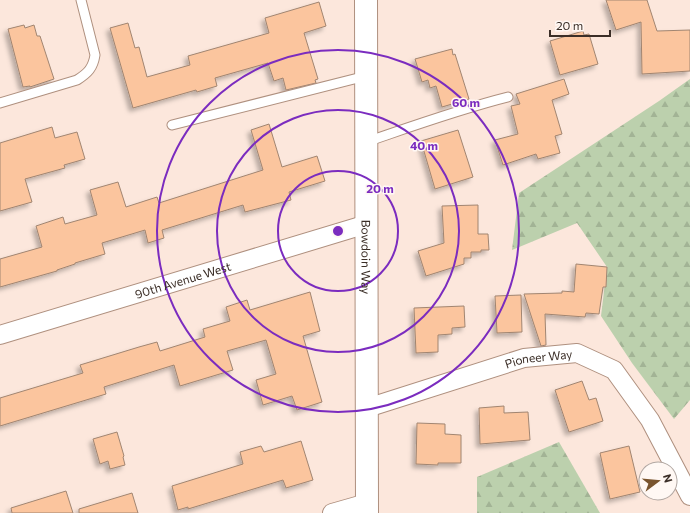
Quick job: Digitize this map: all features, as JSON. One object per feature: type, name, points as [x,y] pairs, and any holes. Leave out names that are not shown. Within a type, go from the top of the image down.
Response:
[{"type":"street","name":"Bowdoin Way","points":[[366,0],[367,508]]},
{"type":"street","name":"90th Avenue West","points":[[0,335],[366,224]]},
{"type":"street","name":"Pioneer Way","points":[[367,408],[524,358],[576,353],[614,370],[650,420],[690,496]]},
{"type":"street","points":[[332,513],[367,508]]},
{"type":"lane","points":[[0,103],[77,80],[88,73],[94,64],[95,55],[81,0]]},
{"type":"lane","points":[[172,125],[366,76]]},
{"type":"lane","points":[[366,142],[450,113],[508,97]]},
{"type":"green space","points":[[690,79],[690,400],[674,419],[632,363],[601,316],[607,267],[577,223],[512,250],[519,193]]},
{"type":"green space","points":[[559,442],[600,513],[477,513],[477,477]]},
{"type":"building","points":[[606,0],[647,0],[657,31],[690,30],[690,71],[642,74],[641,22],[616,30]]},
{"type":"building","points":[[319,2],[326,26],[304,33],[318,79],[315,80],[316,83],[286,90],[283,78],[274,81],[268,63],[215,78],[217,86],[197,92],[196,90],[133,108],[110,28],[128,23],[135,48],[139,47],[147,77],[190,65],[188,56],[269,33],[265,18]]},
{"type":"building","points":[[24,25],[25,28],[34,25],[37,36],[40,36],[54,79],[30,87],[23,87],[8,29]]},
{"type":"building","points":[[583,31],[584,35],[589,34],[598,64],[560,75],[550,41]]},
{"type":"building","points":[[452,49],[453,55],[455,54],[469,99],[442,107],[436,86],[430,88],[428,80],[422,82],[415,59]]},
{"type":"building","points":[[564,79],[569,94],[552,100],[562,134],[555,136],[560,153],[538,159],[536,154],[503,165],[495,140],[518,134],[511,106],[520,104],[516,94]]},
{"type":"building","points":[[269,124],[282,167],[317,156],[325,181],[289,192],[291,200],[245,212],[243,205],[162,230],[164,238],[148,243],[145,230],[102,243],[105,254],[75,263],[57,271],[0,287],[0,259],[42,247],[36,226],[63,217],[65,224],[97,215],[90,190],[118,182],[126,207],[157,197],[159,203],[263,170],[251,130]]},
{"type":"building","points":[[52,127],[55,138],[77,132],[85,159],[64,165],[65,168],[25,179],[32,202],[0,211],[0,143]]},
{"type":"building","points":[[458,130],[473,177],[435,189],[421,141]]},
{"type":"building","points":[[478,205],[478,234],[488,234],[489,250],[471,252],[471,258],[464,258],[464,264],[426,276],[418,251],[444,243],[442,206]]},
{"type":"building","points":[[576,264],[607,267],[606,287],[603,287],[599,314],[586,313],[585,317],[545,314],[546,345],[541,346],[524,294],[562,293],[562,291],[574,292]]},
{"type":"building","points":[[310,292],[320,331],[303,336],[322,402],[297,410],[292,396],[263,405],[256,380],[276,374],[266,340],[227,351],[233,370],[180,386],[174,365],[104,387],[106,394],[0,426],[0,398],[83,373],[80,365],[139,347],[157,342],[160,351],[205,337],[203,329],[230,321],[226,307],[247,300],[250,310]]},
{"type":"building","points":[[521,295],[522,332],[497,333],[495,296]]},
{"type":"building","points":[[464,306],[465,327],[452,328],[452,334],[438,335],[438,352],[416,353],[414,308]]},
{"type":"building","points":[[582,381],[589,400],[596,398],[603,421],[569,432],[555,390]]},
{"type":"building","points":[[504,406],[504,413],[528,412],[530,440],[480,444],[479,408]]},
{"type":"building","points":[[417,423],[445,424],[445,434],[461,435],[461,463],[438,463],[438,465],[416,464]]},
{"type":"building","points":[[117,432],[125,465],[110,469],[108,461],[100,464],[93,439]]},
{"type":"building","points":[[301,441],[313,480],[286,488],[283,480],[188,509],[188,507],[178,510],[172,486],[243,464],[240,452],[261,446],[264,452]]},
{"type":"building","points":[[629,446],[638,484],[638,492],[610,499],[600,453]]},
{"type":"building","points":[[66,491],[73,513],[12,513],[11,508]]},
{"type":"building","points":[[132,493],[138,513],[79,513],[79,509]]}]
